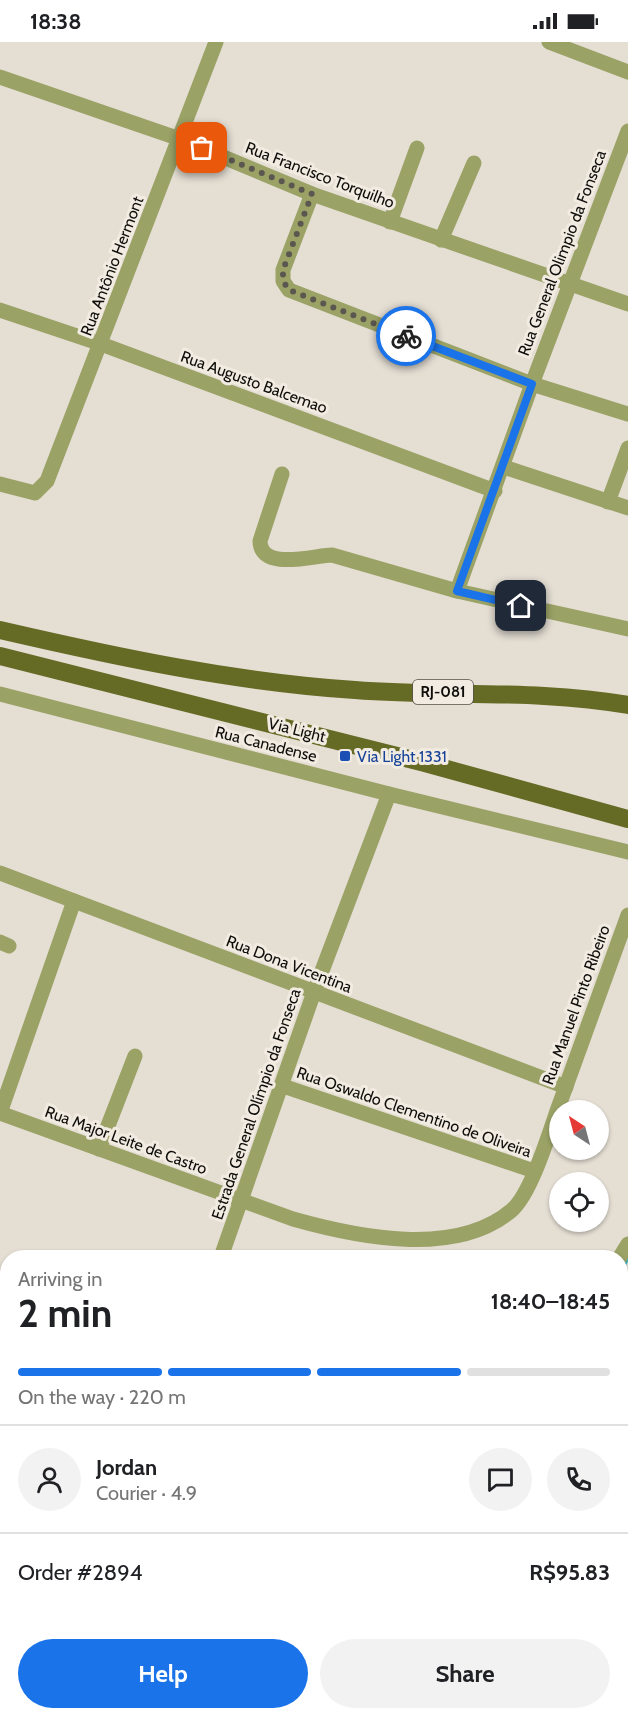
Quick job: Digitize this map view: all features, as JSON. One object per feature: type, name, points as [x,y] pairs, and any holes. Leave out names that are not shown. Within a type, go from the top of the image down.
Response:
[{"type":"main road","name":"RJ-081","points":[[0,630],[128,660],[243,679],[356,690],[477,693],[628,705]]},
{"type":"main road","name":"Via Light","points":[[0,656],[425,762],[628,819]]},
{"type":"street","name":"Rua Antônio Hermont","points":[[0,483],[31,492],[40,490],[47,481],[216,42]]},
{"type":"street","points":[[549,42],[628,72]]},
{"type":"street","name":"Rua Francisco Torquilho","points":[[0,77],[180,139],[312,194],[628,304]]},
{"type":"street","name":"Rua General Olimpio da Fonseca","points":[[457,591],[628,130]]},
{"type":"street","points":[[390,222],[417,148]]},
{"type":"street","points":[[441,240],[474,162]]},
{"type":"street","points":[[312,194],[283,270],[283,281],[289,290],[532,384],[628,414]]},
{"type":"street","name":"Rua Augusto Balcemao","points":[[0,310],[101,344],[495,491]]},
{"type":"street","points":[[608,502],[628,448]]},
{"type":"street","points":[[504,467],[628,508]]},
{"type":"street","points":[[282,474],[260,541],[262,551],[267,555],[296,561],[315,556],[332,555],[457,591],[628,629]]},
{"type":"street","name":"Rua Canadense","points":[[0,694],[389,794],[628,852]]},
{"type":"street","name":"Estrada General Olímpio da Fonseca","points":[[223,1250],[283,1086],[314,992],[389,794]]},
{"type":"street","name":"Rua Dona Vicentina","points":[[0,873],[566,1087]]},
{"type":"street","points":[[0,1113],[74,901]]},
{"type":"street","name":"Rua Manuel Pinto Ribeiro","points":[[241,1200],[293,1219],[361,1236],[436,1238],[479,1229],[511,1211],[521,1201],[534,1171],[628,915]]},
{"type":"street","points":[[99,1149],[135,1056]]},
{"type":"street","name":"Rua Oswaldo Clementino de Oliveira","points":[[283,1086],[534,1171]]},
{"type":"street","name":"Rua Major Leite de Castro","points":[[0,1113],[241,1200]]},
{"type":"way so far","points":[[202,148],[312,194],[283,270],[283,281],[289,290],[406,336]]},
{"type":"place","name":"Via Light 1331","points":[[345,756]]},
{"type":"route","points":[[406,336],[532,384],[504,467],[457,591],[521,606]]}]
